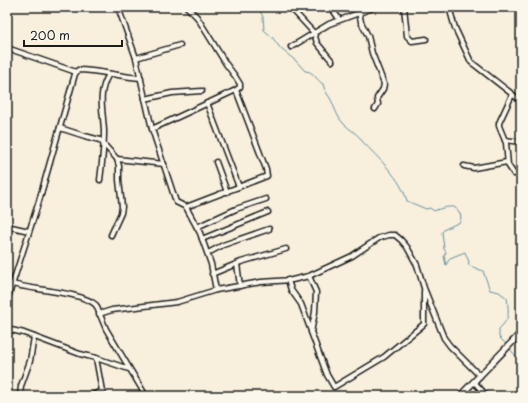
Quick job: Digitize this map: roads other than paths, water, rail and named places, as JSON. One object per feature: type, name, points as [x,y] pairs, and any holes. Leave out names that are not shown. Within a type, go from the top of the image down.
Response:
[{"type":"main road","points":[[460,396],[521,333]]},
{"type":"street","points":[[118,7],[136,58],[152,129],[176,202],[186,207],[197,227],[208,252],[216,290]]},
{"type":"street","points":[[152,129],[240,87],[240,84],[197,17],[187,7]]},
{"type":"street","points":[[290,7],[314,33],[317,43],[332,61]]},
{"type":"street","points":[[331,7],[339,19]]},
{"type":"street","points":[[358,7],[384,84],[383,89],[377,98],[378,104],[375,109]]},
{"type":"street","points":[[291,47],[339,19],[375,7]]},
{"type":"street","points":[[404,7],[407,36],[409,40],[426,39]]},
{"type":"street","points":[[449,7],[455,28],[471,62],[521,101]]},
{"type":"street","points":[[136,58],[180,45]]},
{"type":"street","points":[[7,48],[76,72],[78,70],[89,70],[141,78]]},
{"type":"street","points":[[7,301],[76,72]]},
{"type":"street","points":[[100,180],[103,158],[104,130],[101,106],[102,88],[109,74]]},
{"type":"street","points":[[186,207],[264,178],[267,174],[236,90]]},
{"type":"street","points":[[145,99],[172,93],[202,91]]},
{"type":"street","points":[[512,95],[499,123],[499,129],[505,140],[507,162],[514,174]]},
{"type":"street","points":[[207,103],[239,187]]},
{"type":"street","points":[[60,128],[103,142],[117,159],[120,166],[119,180],[122,207],[121,213],[111,235]]},
{"type":"street","points":[[505,140],[521,142]]},
{"type":"street","points":[[117,159],[164,164]]},
{"type":"street","points":[[216,162],[227,192]]},
{"type":"street","points":[[464,166],[474,168],[507,162]]},
{"type":"street","points":[[197,227],[236,209],[266,199]]},
{"type":"street","points":[[202,239],[268,212]]},
{"type":"street","points":[[7,226],[29,231]]},
{"type":"street","points":[[208,252],[223,245],[269,229]]},
{"type":"street","points":[[99,314],[112,310],[177,302],[216,290],[292,280],[309,276],[352,256],[385,235],[392,235],[399,238],[407,247],[417,265],[424,288],[444,338],[480,376]]},
{"type":"street","points":[[212,274],[286,249]]},
{"type":"street","points":[[238,264],[240,286]]},
{"type":"street","points":[[309,276],[316,292],[315,312],[311,332]]},
{"type":"street","points":[[288,280],[291,290],[301,304],[324,369],[334,387],[384,357],[424,324],[424,288]]},
{"type":"street","points":[[12,284],[61,293],[88,300],[96,305],[106,329],[146,396]]},
{"type":"street","points":[[7,329],[129,369]]},
{"type":"street","points":[[20,396],[21,386],[30,361],[34,337]]},
{"type":"street","points":[[96,358],[102,390],[105,396]]},
{"type":"street","points":[[474,382],[487,396]]},
{"type":"street","points":[[90,396],[102,390]]},
{"type":"waterway","points":[[258,7],[263,17],[264,30],[272,37],[281,49],[296,61],[305,71],[311,72],[323,84],[341,121],[359,137],[394,176],[400,184],[407,201],[426,209],[430,208],[434,211],[454,207],[459,212],[461,215],[460,222],[442,232],[444,249],[446,252],[444,256],[446,265],[450,258],[465,252],[469,262],[468,265],[483,271],[490,290],[499,292],[507,298],[507,319],[499,329],[499,337],[506,344]]},
{"type":"waterway","points":[[509,348],[521,362]]},
{"type":"waterway","points":[[517,396],[521,388]]}]
